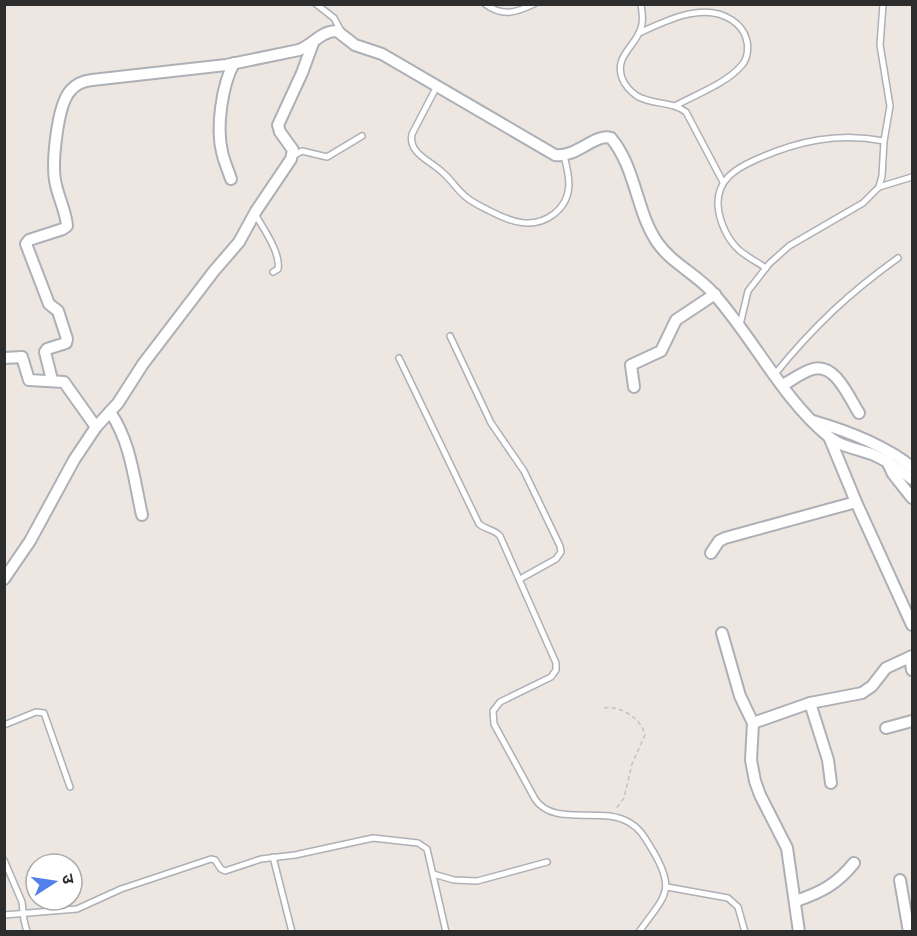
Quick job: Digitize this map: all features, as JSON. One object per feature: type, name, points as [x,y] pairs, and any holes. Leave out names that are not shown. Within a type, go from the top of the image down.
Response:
[{"type":"street","points":[[52,380],[45,352],[47,349],[66,343],[67,339],[58,311],[49,304],[26,244],[29,240],[63,230],[67,226],[54,173],[60,123],[67,95],[73,88],[85,81],[234,63],[299,50],[313,43],[328,31],[337,31],[355,45],[381,54],[551,153],[564,156],[604,137],[611,138],[632,177],[651,232],[657,242],[680,266],[715,294],[783,385],[830,439],[912,625]]},
{"type":"street","points":[[6,574],[30,541],[74,460],[96,427],[110,412],[143,364],[238,242],[293,156],[278,125],[313,43]]},
{"type":"street","points":[[231,179],[222,152],[220,127],[224,85],[234,63]]},
{"type":"street","points":[[634,387],[631,365],[661,351],[676,320],[715,294]]},
{"type":"street","points":[[4,358],[22,357],[29,380],[52,380],[66,384],[96,427]]},
{"type":"street","points":[[783,385],[810,370],[823,369],[830,372],[838,381],[859,413]]},
{"type":"street","points":[[110,412],[122,430],[127,446],[142,515]]},
{"type":"street","points":[[813,421],[876,445],[912,467]]},
{"type":"street","points":[[830,439],[887,461],[912,479]]},
{"type":"street","points":[[887,461],[893,474],[912,498]]},
{"type":"street","points":[[711,553],[719,541],[725,538],[856,502]]},
{"type":"street","points":[[722,633],[740,696],[753,723],[752,766],[760,795],[787,848],[799,932]]},
{"type":"street","points":[[753,723],[810,703],[866,691],[886,668],[911,656],[912,670]]},
{"type":"street","points":[[810,703],[828,760],[831,783]]},
{"type":"street","points":[[886,728],[912,721]]},
{"type":"street","points":[[795,901],[821,892],[832,885],[842,878],[854,862]]},
{"type":"street","points":[[900,880],[909,932]]},
{"type":"lane","points":[[316,4],[334,18],[342,34]]},
{"type":"lane","points":[[485,4],[504,14],[521,11],[534,4]]},
{"type":"lane","points":[[641,4],[643,20],[639,33],[621,60],[622,79],[628,89],[638,96],[675,106],[686,112],[723,182]]},
{"type":"lane","points":[[879,187],[890,106],[880,45],[883,4]]},
{"type":"lane","points":[[639,33],[688,14],[713,13],[733,21],[745,34],[747,53],[744,63],[720,82],[675,106]]},
{"type":"lane","points":[[437,86],[412,134],[412,142],[415,151],[440,169],[472,202],[510,221],[532,224],[548,218],[559,209],[568,195],[570,181],[564,156]]},
{"type":"lane","points":[[293,156],[302,151],[320,157],[330,156],[362,136]]},
{"type":"lane","points":[[766,268],[733,244],[723,226],[718,199],[723,182],[740,167],[778,149],[801,142],[845,137],[884,141]]},
{"type":"lane","points":[[740,325],[748,291],[766,268],[789,246],[863,203],[879,187],[912,177]]},
{"type":"lane","points":[[255,214],[268,235],[278,263],[278,269],[273,272]]},
{"type":"lane","points":[[775,374],[823,318],[898,258]]},
{"type":"lane","points":[[450,336],[491,423],[524,471],[560,546],[561,552],[556,559],[520,579]]},
{"type":"lane","points":[[399,358],[477,520],[483,528],[495,531],[500,536],[557,667],[551,677],[500,702],[493,711],[494,724],[536,799],[544,809],[561,814],[611,815],[624,819],[639,830],[663,869],[667,887],[639,932]]},
{"type":"lane","points":[[4,725],[36,712],[44,713],[70,787]]},
{"type":"lane","points":[[4,915],[77,909],[121,889],[209,859],[215,860],[225,871],[273,857],[296,855],[367,839],[388,838],[423,846],[429,854],[446,932]]},
{"type":"lane","points":[[273,857],[292,932]]},
{"type":"lane","points":[[4,860],[22,902],[27,932]]},
{"type":"lane","points":[[433,874],[454,880],[477,881],[548,862]]},
{"type":"lane","points":[[667,887],[728,898],[738,907],[745,932]]},
{"type":"path","points":[[604,708],[614,707],[626,713],[641,723],[645,735],[632,764],[624,798],[611,815]]}]
